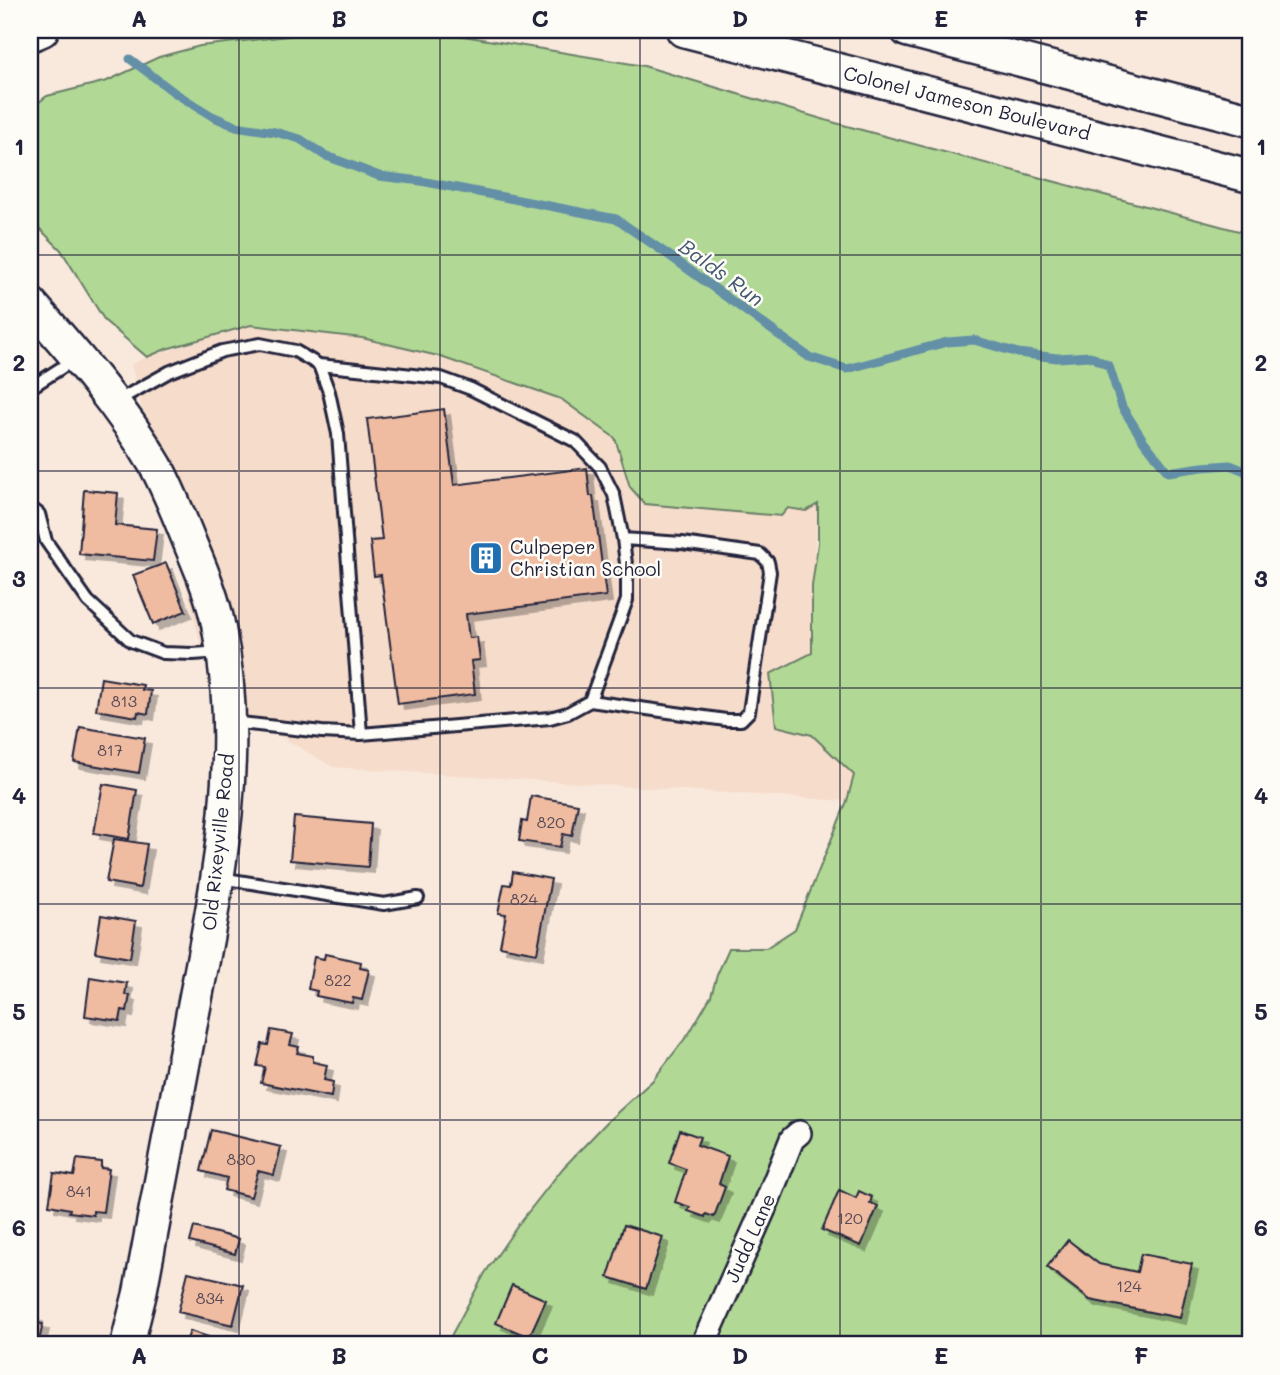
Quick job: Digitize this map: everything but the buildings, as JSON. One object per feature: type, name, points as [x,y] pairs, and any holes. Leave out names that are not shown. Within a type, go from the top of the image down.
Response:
[{"type":"street","points":[[30,35],[42,30]]},
{"type":"street","name":"Colonel Jameson Boulevard","points":[[683,30],[1250,176]]},
{"type":"street","points":[[907,30],[1250,120]]},
{"type":"street","name":"Old Rixeyville Road","points":[[30,303],[130,424],[156,468],[204,577],[219,628],[228,683],[226,811],[213,906],[142,1280],[127,1345]]},
{"type":"street","name":"Judd Lane","points":[[703,1345],[792,1139],[799,1133]]},
{"type":"lane","points":[[113,403],[169,372],[222,351],[260,344],[295,351],[319,365],[441,378],[471,389],[575,441],[600,467],[614,495],[627,572],[627,600],[590,701]]},
{"type":"lane","points":[[30,388],[78,358]]},
{"type":"lane","points":[[319,365],[329,392],[338,434],[361,734]]},
{"type":"lane","points":[[30,508],[39,514],[46,541],[88,601],[131,641],[163,653],[223,652]]},
{"type":"lane","points":[[229,722],[361,734],[550,718],[568,713],[590,701],[741,720],[749,712],[770,572],[768,562],[760,554],[682,543],[623,540]]},
{"type":"lane","points":[[217,877],[384,904],[418,898]]},
{"type":"shaded area","points":[[251,325],[362,338],[438,356],[561,398],[615,438],[630,487],[806,511],[818,503],[812,586],[812,653],[770,674],[776,725],[812,735],[854,774],[847,801],[333,767],[214,698],[131,364]]},
{"type":"green space","points":[[341,30],[427,30],[644,66],[832,122],[1250,234],[1250,1345],[446,1345],[485,1273],[518,1225],[563,1168],[608,1121],[653,1080],[690,1032],[711,996],[729,948],[766,948],[795,929],[847,801],[854,775],[812,735],[776,726],[770,674],[812,653],[812,586],[818,543],[818,504],[806,511],[788,508],[781,516],[645,504],[630,487],[615,438],[561,399],[438,356],[362,338],[251,325],[147,357],[105,321],[61,250],[30,219],[30,109],[47,96],[107,81],[159,57],[200,46]]},
{"type":"waterway","name":"Balds Run","points":[[130,59],[175,93],[212,116],[235,126],[300,139],[324,155],[379,176],[421,181],[616,219],[809,357],[847,369],[947,342],[974,340],[1018,353],[1057,358],[1090,356],[1109,366],[1122,407],[1168,472],[1230,465],[1250,473]]},
{"type":"place","name":"Culpeper Christian School","points":[[486,558]]}]
